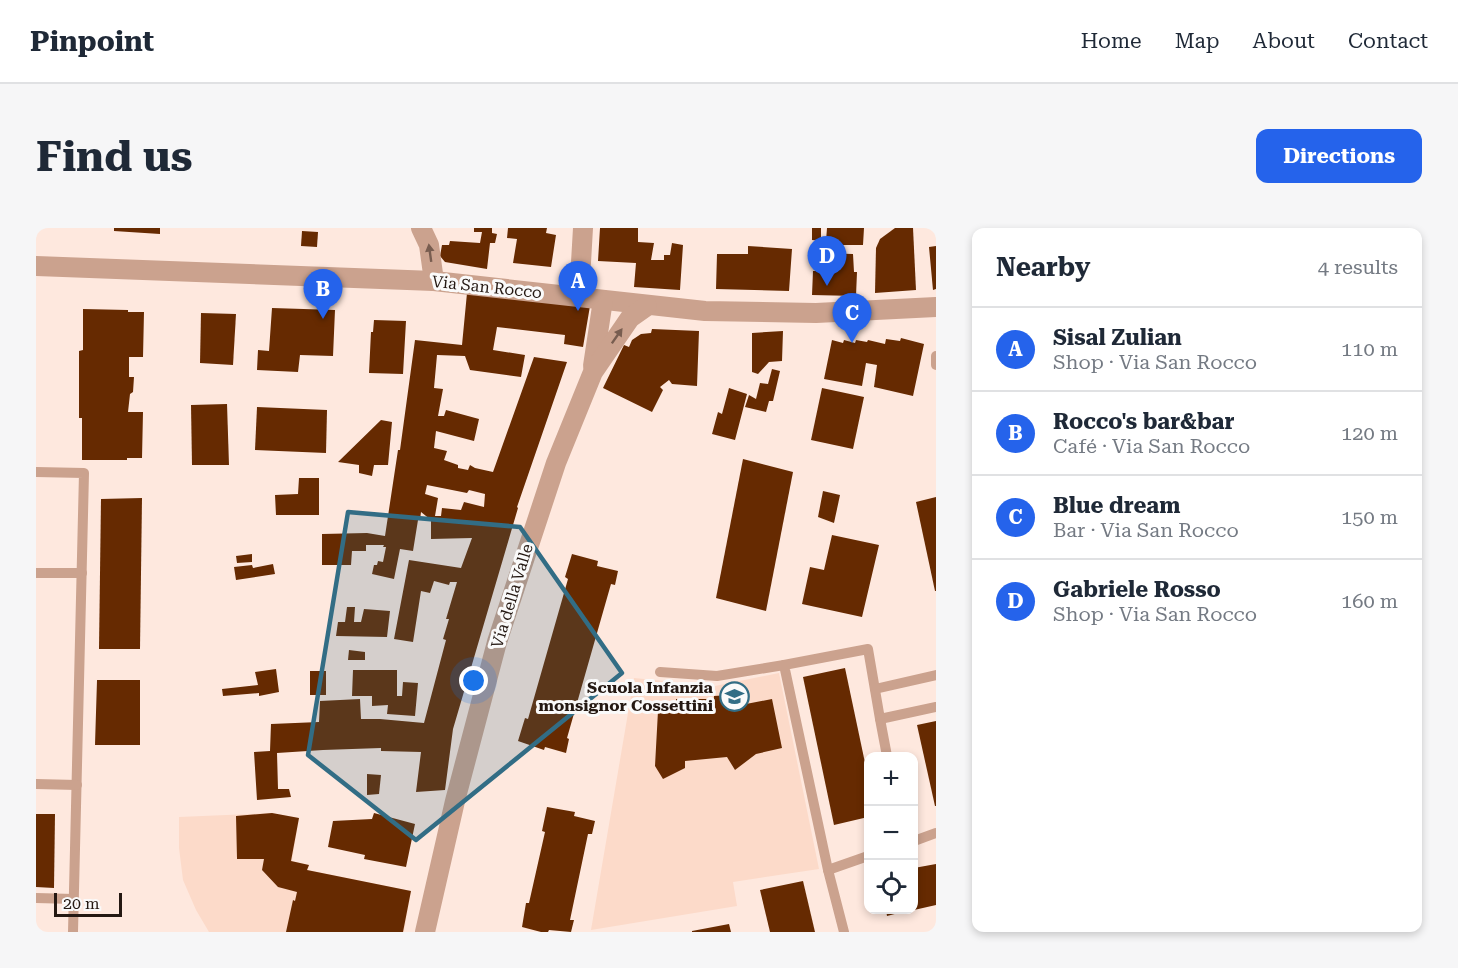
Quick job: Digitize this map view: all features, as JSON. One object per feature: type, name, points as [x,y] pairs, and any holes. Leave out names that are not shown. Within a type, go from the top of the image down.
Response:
[{"type":"street","points":[[421,228],[429,245],[434,281]]},
{"type":"street","points":[[579,297],[583,228]]},
{"type":"street","name":"Via San Rocco","points":[[36,266],[434,281],[705,311],[816,313],[936,307]]},
{"type":"street","name":"Via della Valle","points":[[425,932],[455,801],[497,642],[552,472],[592,372],[603,300]]},
{"type":"street","name":"Via della Valle","points":[[592,372],[630,318],[647,306]]},
{"type":"lane","points":[[936,356],[936,365]]},
{"type":"lane","points":[[36,472],[84,473],[73,932]]},
{"type":"lane","points":[[36,573],[82,573]]},
{"type":"lane","points":[[660,672],[717,676],[868,649],[886,752]]},
{"type":"lane","points":[[784,665],[828,870],[844,932]]},
{"type":"lane","points":[[875,689],[936,675]]},
{"type":"lane","points":[[880,719],[936,706]]},
{"type":"lane","points":[[36,784],[77,785]]},
{"type":"lane","points":[[918,840],[936,833]]},
{"type":"lane","points":[[828,870],[864,857]]},
{"type":"lane","points":[[36,898],[74,899]]},
{"type":"highlighted area","points":[[348,512],[520,527],[622,673],[416,840],[308,755]]},
{"type":"shaded area","points":[[779,673],[819,869],[733,882],[737,906],[591,930],[634,678],[715,686]]},
{"type":"shaded area","points":[[272,813],[299,818],[292,861],[309,865],[308,870],[411,891],[404,932],[209,932],[183,880],[179,848],[179,817]]},
{"type":"building","points":[[114,228],[160,228],[160,234],[114,231]]},
{"type":"building","points":[[474,228],[492,228],[492,233],[497,234],[495,243],[490,243],[487,269],[445,262],[440,256],[442,245],[449,245],[450,241],[480,243],[482,232],[474,232]]},
{"type":"building","points":[[508,228],[547,228],[546,233],[556,235],[551,267],[513,263],[517,239],[507,238]]},
{"type":"building","points":[[600,228],[638,228],[638,242],[654,243],[651,260],[664,260],[664,255],[670,255],[672,243],[683,245],[680,290],[634,287],[636,263],[598,261]]},
{"type":"building","points":[[812,228],[821,228],[821,241],[812,240]]},
{"type":"building","points":[[827,228],[864,228],[863,245],[835,245],[835,241],[826,241]]},
{"type":"building","points":[[895,228],[913,228],[916,290],[875,293],[876,248],[880,239]]},
{"type":"building","points":[[302,231],[318,232],[317,247],[301,246]]},
{"type":"building","points":[[748,246],[792,249],[789,291],[716,289],[717,254],[748,254]]},
{"type":"building","points":[[936,246],[936,289],[933,290],[929,247]]},
{"type":"building","points":[[818,253],[853,254],[854,272],[857,272],[856,296],[812,295],[813,271],[817,271]]},
{"type":"building","points":[[467,293],[590,306],[583,347],[564,344],[565,335],[497,327],[493,350],[525,355],[521,377],[470,370],[465,356],[437,355],[434,388],[443,389],[438,416],[444,416],[446,410],[479,419],[474,441],[436,431],[434,448],[447,451],[444,460],[458,465],[458,468],[468,470],[470,465],[493,472],[534,357],[567,362],[517,507],[453,729],[445,790],[416,792],[421,752],[381,751],[381,748],[323,750],[277,753],[278,789],[289,789],[291,797],[257,800],[254,752],[270,751],[271,724],[319,722],[320,701],[360,699],[361,719],[424,723],[446,640],[443,639],[449,619],[446,619],[457,582],[450,582],[449,585],[434,581],[430,593],[421,591],[413,642],[394,639],[409,560],[461,568],[472,538],[431,539],[431,520],[421,512],[413,551],[400,549],[394,579],[372,574],[374,565],[377,565],[378,561],[383,562],[386,547],[383,547],[384,545],[366,545],[366,551],[352,551],[351,565],[322,565],[322,534],[367,533],[385,536],[398,450],[400,450],[415,340],[462,345]],"holes":[[[427,485],[467,493],[469,490],[485,494],[484,507],[464,502],[461,510],[442,508],[441,516],[435,516],[438,498],[425,494]]]},
{"type":"building","points":[[272,308],[335,310],[333,356],[300,355],[298,372],[257,370],[258,350],[269,351]]},
{"type":"building","points":[[83,309],[144,312],[143,357],[129,357],[129,377],[134,377],[128,412],[143,412],[142,458],[82,460],[82,418],[79,418],[79,351],[83,350]]},
{"type":"building","points":[[201,313],[236,314],[233,365],[200,363]]},
{"type":"building","points":[[374,320],[406,321],[403,374],[369,373],[371,332],[373,332]]},
{"type":"building","points":[[652,329],[699,331],[697,386],[672,384],[669,380],[660,387],[663,390],[652,412],[603,388],[624,345],[629,347],[632,340],[641,334],[651,333]]},
{"type":"building","points":[[783,331],[782,361],[769,362],[758,374],[752,372],[752,333]]},
{"type":"building","points":[[901,338],[924,344],[913,396],[874,387],[877,365],[866,363],[862,386],[824,379],[832,340],[855,343],[856,340],[867,342],[868,340],[885,344],[886,339],[900,341]]},
{"type":"building","points":[[772,369],[780,371],[773,401],[769,401],[766,412],[745,407],[749,395],[756,399],[760,383],[768,384]]},
{"type":"building","points":[[729,388],[747,394],[735,440],[712,434],[718,412],[722,414]]},
{"type":"building","points":[[822,388],[864,397],[853,449],[811,440]]},
{"type":"building","points":[[227,404],[229,465],[192,465],[191,405]]},
{"type":"building","points":[[257,407],[327,410],[326,453],[255,450]]},
{"type":"building","points":[[381,420],[392,422],[388,465],[374,465],[372,476],[359,473],[359,465],[338,462]]},
{"type":"building","points":[[743,459],[793,472],[766,611],[716,598]]},
{"type":"building","points":[[299,478],[319,478],[319,515],[276,515],[275,495],[298,494]]},
{"type":"building","points":[[823,491],[840,495],[834,523],[818,517]]},
{"type":"building","points":[[936,497],[936,591],[935,591],[916,502]]},
{"type":"building","points":[[142,498],[140,649],[99,649],[101,499]]},
{"type":"building","points":[[832,535],[879,545],[862,617],[802,604],[810,567],[824,570]]},
{"type":"building","points":[[252,554],[252,562],[237,563],[236,556]]},
{"type":"building","points":[[572,554],[598,561],[597,566],[618,571],[615,585],[611,584],[567,738],[569,739],[566,753],[545,747],[544,750],[518,741],[525,718],[528,719],[568,579],[565,577]]},
{"type":"building","points":[[273,564],[275,574],[236,580],[234,567],[252,565],[253,568]]},
{"type":"building","points":[[347,607],[355,607],[354,622],[361,622],[364,609],[390,611],[387,637],[336,636],[338,622],[345,622]]},
{"type":"building","points":[[349,650],[365,652],[365,660],[348,660]]},
{"type":"building","points":[[845,668],[864,758],[864,818],[834,825],[803,677]]},
{"type":"building","points":[[276,669],[279,692],[259,696],[259,693],[223,696],[222,689],[258,685],[255,672]]},
{"type":"building","points":[[353,670],[397,670],[397,696],[402,696],[403,682],[418,683],[415,716],[387,714],[388,705],[372,706],[372,696],[352,696]]},
{"type":"building","points":[[310,671],[326,671],[326,695],[310,695]]},
{"type":"building","points":[[97,680],[140,680],[140,745],[95,745]]},
{"type":"building","points":[[744,694],[746,704],[772,699],[782,748],[756,754],[735,770],[727,757],[685,761],[685,768],[663,779],[655,766],[658,711],[676,711],[676,699],[707,699],[710,710],[713,710],[714,696]]},
{"type":"building","points":[[936,721],[936,806],[935,806],[917,725]]},
{"type":"building","points":[[367,774],[381,775],[379,794],[367,795]]},
{"type":"building","points":[[547,807],[575,812],[574,816],[595,821],[592,834],[588,834],[570,920],[574,920],[571,932],[549,930],[541,932],[522,927],[545,832],[542,831]]},
{"type":"building","points":[[272,813],[299,818],[291,861],[309,865],[307,870],[411,891],[403,932],[286,932],[297,892],[278,887],[262,870],[264,859],[237,859],[236,816]]},
{"type":"building","points":[[374,813],[415,824],[406,867],[364,859],[365,855],[328,847],[333,821],[372,819]]},
{"type":"building","points":[[36,814],[55,814],[54,888],[36,887]]},
{"type":"building","points":[[936,864],[936,905],[918,909],[918,867]]},
{"type":"building","points":[[803,881],[815,932],[770,932],[760,890]]},
{"type":"building","points":[[729,924],[731,932],[692,932],[692,931]]},
{"type":"place","name":"Gabriele Rosso","points":[[827,286]]},
{"type":"place","name":"Sisal Zulian","points":[[578,311]]},
{"type":"place","name":"Rocco's bar&bar","points":[[323,319]]},
{"type":"place","name":"Blue dream","points":[[852,343]]},
{"type":"place","name":"Scuola Infanzia monsignor Cossettini","points":[[734,696]]}]
